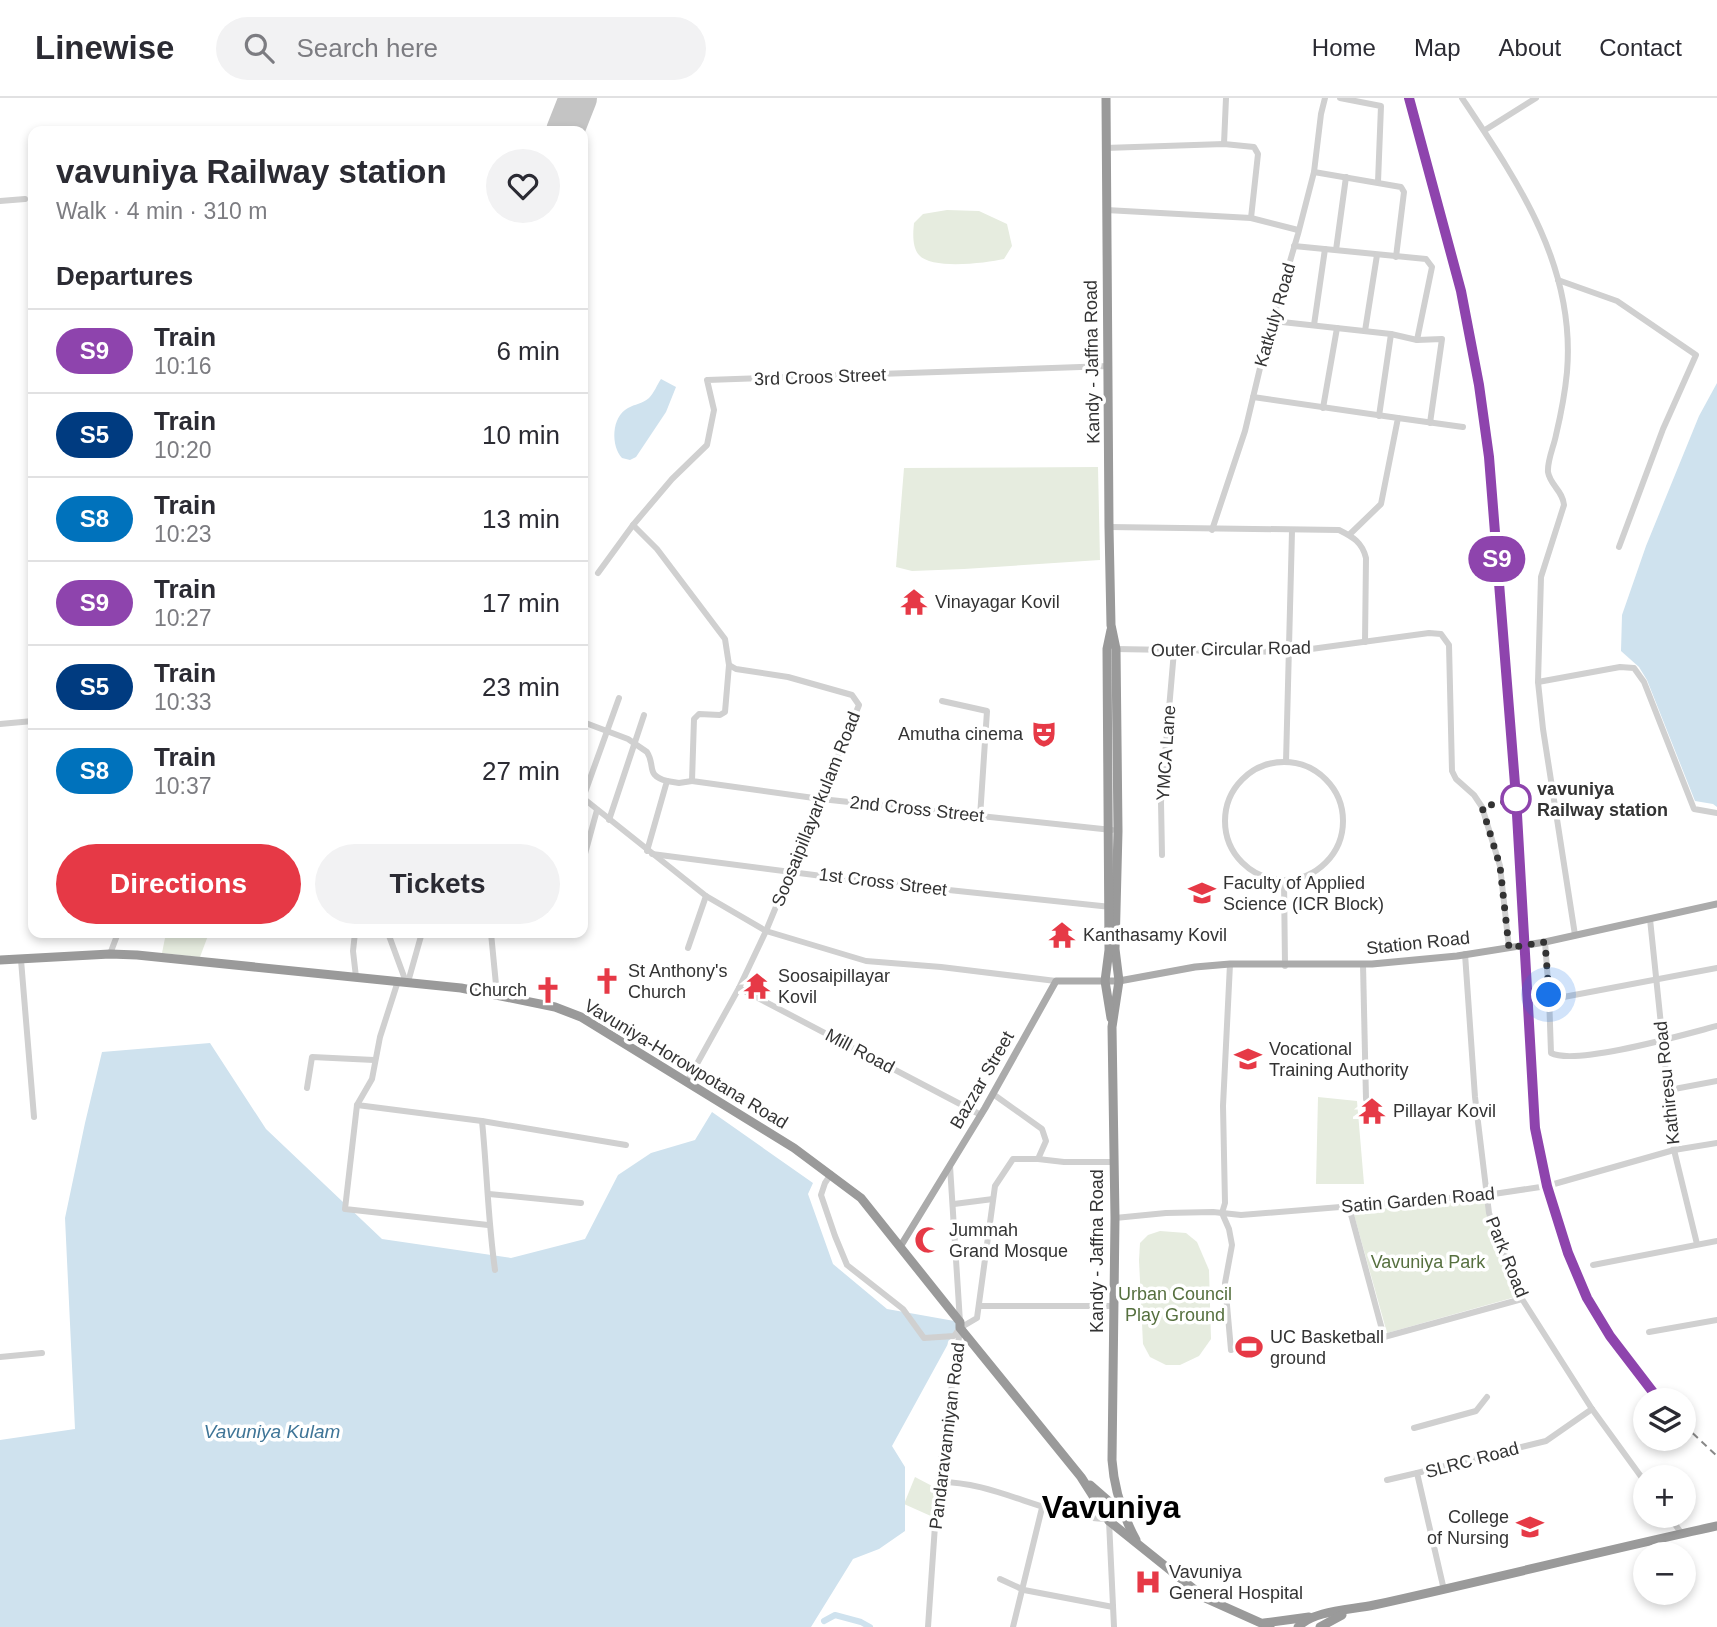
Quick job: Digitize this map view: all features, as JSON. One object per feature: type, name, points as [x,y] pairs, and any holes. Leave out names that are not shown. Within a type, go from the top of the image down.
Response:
[{"type":"highway","name":"Kandy - Jaffna Road","points":[[1106,98],[1113,907],[1119,981],[1112,1027]]},
{"type":"highway","name":"Kandy - Jaffna Road","points":[[1109,1520],[1112,1479],[1115,1218],[1112,1027],[1105,981],[1113,907]]},
{"type":"highway","name":"Vavuniya-Horowpotana Road","points":[[0,960],[110,954],[356,976],[497,995],[555,1007],[581,1017],[688,1080],[794,1148],[861,1198],[1081,1477],[1109,1520],[1138,1543]]},
{"type":"highway","name":"Vavuniya-Horowpotana Road","points":[[1081,1477],[1122,1514]]},
{"type":"highway","name":"Kandy - Jaffna Road","points":[[1112,1479],[1122,1514]]},
{"type":"highway","points":[[1097,1491],[1108,1488],[1112,1479]]},
{"type":"highway","points":[[1118,1529],[1122,1514]]},
{"type":"highway","points":[[1122,1514],[1138,1543],[1159,1563],[1205,1598],[1266,1625],[1353,1610],[1717,1526]]},
{"type":"highway","points":[[1320,1627],[1353,1610]]},
{"type":"highway","points":[[1298,1627],[1307,1619],[1327,1614]]},
{"type":"main road","name":"Station Road","points":[[1119,981],[1195,967],[1230,964],[1363,964],[1465,954],[1545,942],[1717,904]]},
{"type":"main road","points":[[1056,981],[1119,981]]},
{"type":"main road","name":"Bazzar Street","points":[[900,1247],[981,1115],[1056,981]]},
{"type":"street","points":[[1224,144],[1226,98]]},
{"type":"street","name":"Katkuly Road","points":[[1212,530],[1245,431],[1314,172],[1325,98]]},
{"type":"street","points":[[1340,98],[1381,106],[1378,182]]},
{"type":"street","points":[[1462,98],[1485,130],[1533,210],[1550,250],[1566,329],[1567,372],[1561,415],[1548,470],[1562,495],[1564,505],[1541,577],[1538,682],[1575,935]]},
{"type":"street","points":[[1485,130],[1536,98]]},
{"type":"street","points":[[1105,148],[1224,144],[1254,147],[1257,150],[1251,218]]},
{"type":"street","points":[[1314,172],[1397,185],[1404,192],[1396,257]]},
{"type":"street","points":[[1336,250],[1346,177]]},
{"type":"street","points":[[0,201],[25,199]]},
{"type":"street","points":[[1106,210],[1251,218],[1298,230]]},
{"type":"street","points":[[1294,246],[1426,259],[1432,267],[1417,340]]},
{"type":"street","points":[[1314,325],[1325,249]]},
{"type":"street","points":[[1365,331],[1377,255]]},
{"type":"street","points":[[1558,281],[1617,301],[1693,351],[1696,356],[1663,429],[1619,547]]},
{"type":"street","points":[[1273,321],[1391,334],[1417,340],[1442,338],[1430,423]]},
{"type":"street","points":[[1323,408],[1337,328]]},
{"type":"street","points":[[1379,416],[1391,334]]},
{"type":"street","name":"3rd Croos Street","points":[[634,525],[706,445],[714,410],[707,380],[1109,366]]},
{"type":"street","points":[[1253,397],[1463,428]]},
{"type":"street","points":[[1349,535],[1381,504],[1398,418]]},
{"type":"street","points":[[598,573],[634,525],[657,549],[725,639],[729,665],[725,712],[720,715],[699,714],[694,719],[692,781]]},
{"type":"street","points":[[1109,527],[1339,530],[1359,543],[1366,558],[1365,642]]},
{"type":"street","points":[[1286,762],[1292,531]]},
{"type":"street","name":"Outer Circular Road","points":[[1112,649],[1289,652],[1436,632],[1446,639],[1452,771],[1482,807],[1500,866],[1509,948]]},
{"type":"street","name":"YMCA Lane","points":[[1162,855],[1161,803],[1174,651]]},
{"type":"street","name":"Soosaipillayarkulam Road","points":[[688,1080],[739,988],[858,708],[855,697],[788,677],[732,668],[729,665]]},
{"type":"street","points":[[1538,682],[1619,667],[1634,668],[1644,682],[1694,809],[1717,813]]},
{"type":"street","points":[[588,783],[619,698]]},
{"type":"street","points":[[942,701],[988,713],[980,817]]},
{"type":"street","points":[[609,820],[644,715]]},
{"type":"street","points":[[0,724],[28,721]]},
{"type":"street","points":[[588,724],[635,745],[650,756],[653,774],[667,781],[649,852]]},
{"type":"street","points":[[1286,762],[1306,765],[1324,776],[1336,792],[1343,811],[1343,832],[1336,851],[1322,866],[1305,877],[1284,880],[1266,877],[1249,869],[1236,856],[1228,839],[1225,821],[1228,802],[1237,786],[1250,773],[1267,764],[1286,762]]},
{"type":"street","name":"2nd Cross Street","points":[[667,781],[692,781],[821,799],[1113,830]]},
{"type":"street","points":[[588,802],[706,896],[765,931],[866,961],[1056,981]]},
{"type":"street","points":[[588,843],[597,810]]},
{"type":"street","name":"1st Cross Street","points":[[649,852],[853,880],[1113,907]]},
{"type":"street","points":[[1284,880],[1285,965]]},
{"type":"street","points":[[688,948],[706,896]]},
{"type":"street","name":"Kathiresu Road","points":[[1650,919],[1674,1150],[1697,1244]]},
{"type":"street","points":[[110,954],[116,938]]},
{"type":"street","points":[[354,938],[356,976]]},
{"type":"street","points":[[390,938],[404,982]]},
{"type":"street","points":[[420,938],[374,1060],[372,1079],[357,1105],[345,1209],[488,1225]]},
{"type":"street","points":[[491,938],[497,995]]},
{"type":"street","points":[[1545,942],[1551,1053],[1555,1055],[1581,1055],[1662,1040],[1717,1026]]},
{"type":"street","name":"Park Road","points":[[1465,954],[1475,1097],[1489,1213],[1522,1299],[1592,1409],[1633,1465]]},
{"type":"street","points":[[21,960],[34,1116]]},
{"type":"street","points":[[1230,964],[1223,1106],[1225,1203],[1222,1213],[1232,1245],[1225,1283],[1231,1350]]},
{"type":"street","points":[[1363,964],[1366,1099]]},
{"type":"street","points":[[1549,995],[1553,999],[1560,999],[1717,968]]},
{"type":"street","name":"Mill Road","points":[[739,988],[981,1115]]},
{"type":"street","points":[[307,1088],[312,1057],[374,1060]]},
{"type":"street","points":[[1669,1090],[1717,1081]]},
{"type":"street","points":[[993,1094],[1042,1129],[1046,1141],[1038,1159]]},
{"type":"street","points":[[357,1105],[482,1121],[626,1145]]},
{"type":"street","points":[[482,1121],[489,1194],[488,1225],[495,1270]]},
{"type":"street","name":"Satin Garden Road","points":[[1115,1218],[1166,1213],[1213,1212],[1241,1215],[1487,1195],[1547,1186],[1674,1150],[1717,1143]]},
{"type":"street","points":[[831,1174],[821,1195],[847,1265],[903,1309],[924,1338],[954,1336],[960,1325],[977,1318],[995,1186],[1013,1159],[1113,1162]]},
{"type":"street","name":"Pandaravanniyan Road","points":[[928,1627],[937,1482],[960,1325],[950,1167]]},
{"type":"street","points":[[489,1194],[581,1203]]},
{"type":"street","points":[[954,1204],[993,1199]]},
{"type":"street","points":[[1349,1207],[1384,1337],[1522,1299]]},
{"type":"street","points":[[1593,1265],[1717,1241]]},
{"type":"street","points":[[980,1307],[1114,1306]]},
{"type":"street","points":[[1649,1332],[1717,1320]]},
{"type":"street","points":[[0,1357],[42,1353]]},
{"type":"street","points":[[1414,1429],[1476,1411],[1487,1397]]},
{"type":"street","name":"SLRC Road","points":[[1444,1590],[1417,1473],[1546,1441],[1592,1409]]},
{"type":"street","points":[[1387,1480],[1417,1473]]},
{"type":"street","points":[[937,1482],[958,1482],[1042,1508],[1084,1518],[1109,1520],[1114,1627]]},
{"type":"street","points":[[1013,1627],[1042,1508]]},
{"type":"street","points":[[1678,1528],[1682,1534]]},
{"type":"street","points":[[1111,1549],[1118,1529]]},
{"type":"street","points":[[1000,1579],[1024,1590],[1113,1607]]},
{"type":"green space","points":[[947,210],[979,211],[1007,224],[1012,246],[1004,259],[947,264],[935,263],[919,255],[914,244],[914,223],[923,214]]},
{"type":"green space","points":[[1098,467],[1100,560],[912,571],[896,567],[904,468]]},
{"type":"green space","points":[[165,938],[207,938],[200,957],[162,953]]},
{"type":"green space","points":[[1318,1097],[1357,1101],[1364,1184],[1316,1184]]},
{"type":"green space","name":"Vavuniya Park","points":[[1486,1200],[1519,1296],[1387,1333],[1353,1211]]},
{"type":"green space","name":"Urban Council Play Ground","points":[[1160,1231],[1186,1233],[1197,1242],[1209,1270],[1211,1339],[1199,1356],[1180,1365],[1166,1365],[1150,1357],[1143,1344],[1140,1243],[1148,1235]]},
{"type":"green space","points":[[915,1477],[936,1488],[933,1517],[904,1504]]},
{"type":"water","points":[[661,379],[676,387],[666,412],[636,457],[630,460],[622,458],[618,453],[614,432],[618,418],[628,408],[649,398]]},
{"type":"water","points":[[1717,383],[1717,807],[1695,801],[1647,680],[1639,667],[1621,651],[1622,615],[1646,546],[1699,416]]},
{"type":"water","name":"Vavuniya Kulam","points":[[210,1043],[266,1129],[382,1239],[511,1258],[585,1239],[618,1175],[651,1153],[695,1140],[712,1112],[813,1183],[808,1194],[833,1264],[887,1309],[960,1322],[892,1446],[905,1467],[905,1531],[879,1549],[853,1559],[811,1627],[0,1627],[0,1440],[75,1429],[65,1218],[102,1052]]},
{"type":"waterway","points":[[824,1621],[835,1615],[870,1627]]},
{"type":"runway","points":[[567,126],[578,98]]},
{"type":"railway","points":[[1409,98],[1461,291],[1479,385],[1489,457],[1516,797],[1535,1128],[1549,1190],[1568,1250],[1595,1308],[1648,1388]]},
{"type":"railway","points":[[1696,1436],[1717,1456]]},
{"type":"train","name":"S9","points":[[1409,98],[1461,291],[1479,385],[1489,457],[1516,797],[1535,1128],[1547,1186],[1568,1253],[1587,1298],[1610,1336],[1648,1388]]},
{"type":"place","name":"Vinayagar Kovil","points":[[914,602]]},
{"type":"place","name":"Amutha cinema","points":[[1044,734]]},
{"type":"place","name":"vavuniya Railway station","points":[[1516,799]]},
{"type":"place","name":"Faculty of Applied Science (ICR Block)","points":[[1202,893]]},
{"type":"place","name":"Kanthasamy Kovil","points":[[1062,935]]},
{"type":"place","name":"St Anthony's Church","points":[[607,981]]},
{"type":"place","name":"Soosaipillayar Kovil","points":[[757,986]]},
{"type":"place","name":"Church","points":[[548,990]]},
{"type":"place","name":"Vocational Training Authority","points":[[1248,1059]]},
{"type":"place","name":"Pillayar Kovil","points":[[1372,1111]]},
{"type":"place","name":"Jummah Grand Mosque","points":[[928,1240]]},
{"type":"place","name":"UC Basketball ground","points":[[1249,1347]]},
{"type":"place","name":"College of Nursing","points":[[1530,1527]]},
{"type":"place","name":"Vavuniya General Hospital","points":[[1148,1582]]},
{"type":"district","name":"Vavuniya","points":[[1111,1507]]},
{"type":"route","points":[[1516,799],[1482,807],[1500,866],[1509,948],[1545,942],[1549,995]]}]
